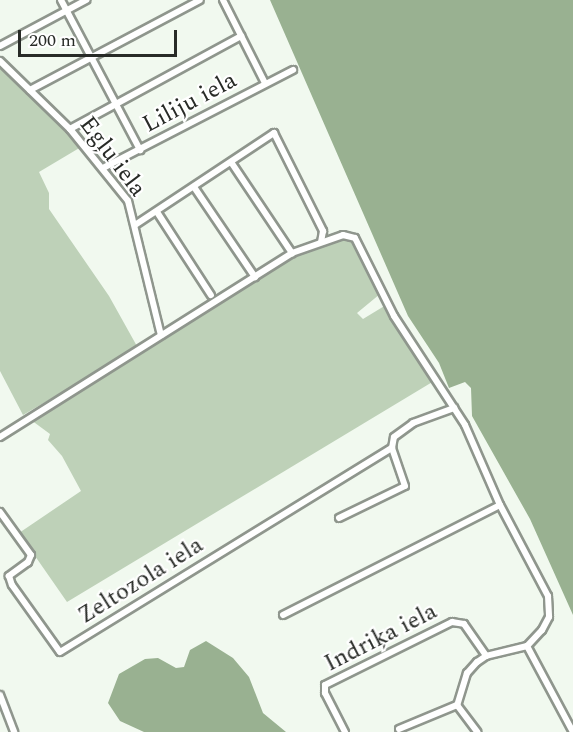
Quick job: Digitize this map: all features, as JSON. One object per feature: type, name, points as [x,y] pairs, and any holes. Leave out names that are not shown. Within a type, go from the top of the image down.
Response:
[{"type":"street","points":[[61,0],[140,150]]},
{"type":"street","points":[[0,46],[86,0]]},
{"type":"street","points":[[30,90],[200,0]]},
{"type":"street","points":[[223,0],[265,83]]},
{"type":"street","points":[[70,129],[241,36]]},
{"type":"street","name":"Egļu iela","points":[[0,61],[70,129],[128,201],[161,335]]},
{"type":"street","name":"Liliju iela","points":[[103,168],[293,70]]},
{"type":"street","points":[[135,225],[274,133],[323,231],[321,242]]},
{"type":"street","points":[[231,162],[292,253]]},
{"type":"street","points":[[194,187],[255,277]]},
{"type":"street","points":[[157,212],[211,295]]},
{"type":"street","points":[[0,436],[292,253],[343,235],[354,237],[394,316],[453,408],[500,506],[548,596],[547,623],[527,646],[486,656],[466,673],[457,705]]},
{"type":"street","points":[[339,518],[405,486],[392,448],[394,437],[413,423],[453,408]]},
{"type":"street","name":"Zeltozola iela","points":[[0,512],[31,555],[28,562],[9,576],[12,585],[60,652],[392,448]]},
{"type":"street","points":[[283,615],[500,506]]},
{"type":"street","name":"Indriķa iela","points":[[345,732],[325,693],[326,685],[452,622],[464,624],[486,656]]},
{"type":"street","points":[[527,646],[573,732]]},
{"type":"street","points":[[0,695],[14,732]]},
{"type":"street","points":[[399,729],[457,705]]},
{"type":"street","points":[[457,705],[477,732]]},
{"type":"shaded area","points":[[270,0],[573,0],[573,615],[530,519],[472,416],[471,388],[465,382],[449,388],[439,363],[408,316]]},
{"type":"shaded area","points":[[0,68],[81,147],[39,172],[49,193],[49,209],[109,296],[138,348],[23,415],[0,371]]},
{"type":"shaded area","points":[[343,238],[359,245],[380,294],[357,313],[363,319],[386,305],[434,381],[67,602],[19,533],[81,491],[62,456],[48,440],[50,434],[31,420],[306,249]]},
{"type":"shaded area","points":[[206,641],[233,658],[249,677],[263,713],[286,732],[144,732],[120,721],[108,703],[119,674],[145,659],[158,658],[176,668],[184,667],[190,650]]}]
